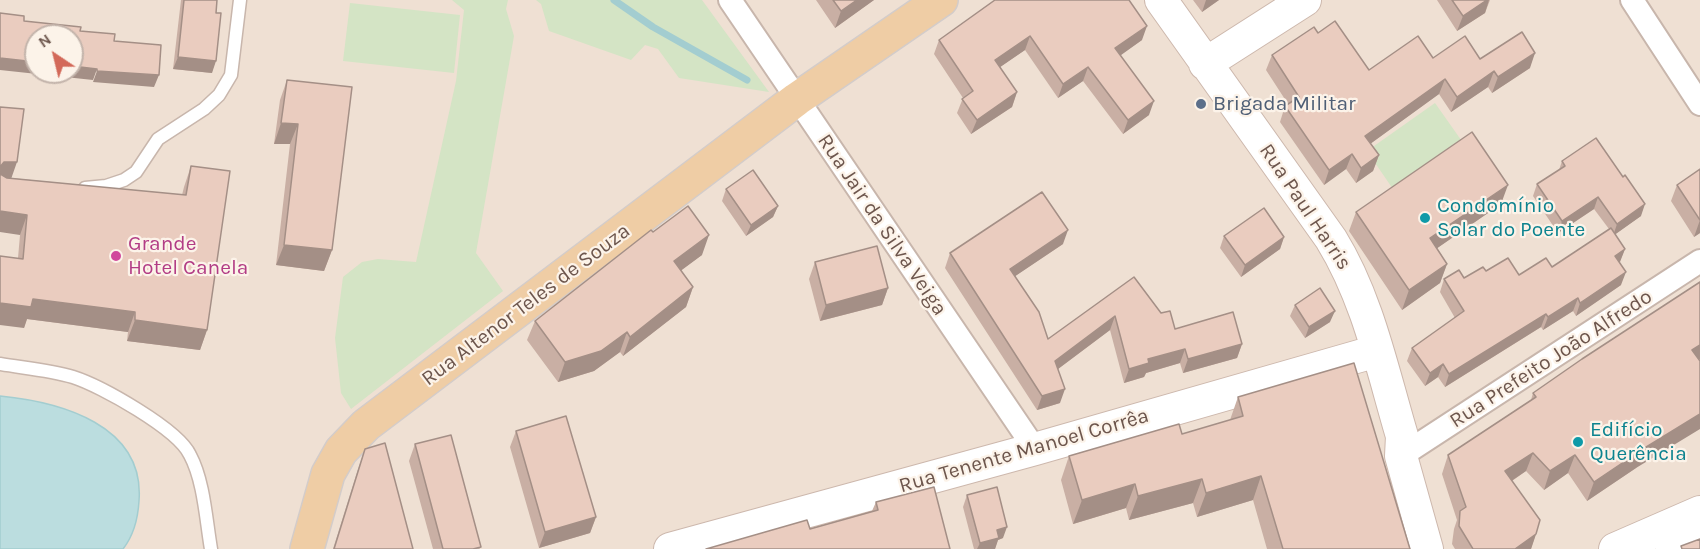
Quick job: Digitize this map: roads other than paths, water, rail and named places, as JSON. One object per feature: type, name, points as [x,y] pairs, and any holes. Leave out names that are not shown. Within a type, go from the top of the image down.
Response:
[{"type":"main road","name":"Rua Altenor Teles de Souza","points":[[307,549],[328,474],[340,451],[366,426],[797,99],[941,0]]},
{"type":"street","name":"Rua Jair da Silva Veiga","points":[[730,0],[1035,449]]},
{"type":"street","name":"Rua Paul Harris","points":[[1161,0],[1345,261],[1363,303],[1405,447],[1427,549]]},
{"type":"street","points":[[1205,64],[1305,0]]},
{"type":"street","points":[[1632,0],[1700,104]]},
{"type":"street","name":"Rua Prefeito João Alfredo","points":[[1405,447],[1700,261]]},
{"type":"street","name":"Rua Tenente Manoel Corrêa","points":[[670,549],[1035,449],[1377,351]]},
{"type":"street","name":"Rua Paul Harris","points":[[1405,447],[1444,549]]},
{"type":"street","points":[[1615,549],[1700,512]]},
{"type":"street","points":[[1672,549],[1700,537]]},
{"type":"lane","points":[[74,189],[106,186],[124,180],[136,172],[158,139],[204,109],[219,95],[231,75],[240,0]]},
{"type":"lane","points":[[0,363],[73,377],[122,401],[174,434],[189,453],[196,468],[211,549]]},
{"type":"water","points":[[0,396],[48,404],[95,422],[114,436],[128,453],[137,475],[139,501],[135,526],[123,549],[0,549]]},
{"type":"waterway","points":[[614,0],[653,27],[747,80]]},
{"type":"place","name":"Brigada Militar","points":[[1201,104]]},
{"type":"place","name":"Condomínio Solar do Poente","points":[[1425,218]]},
{"type":"place","name":"Grande Hotel Canela","points":[[116,256]]},
{"type":"place","name":"Edifício Querência","points":[[1578,442]]}]
